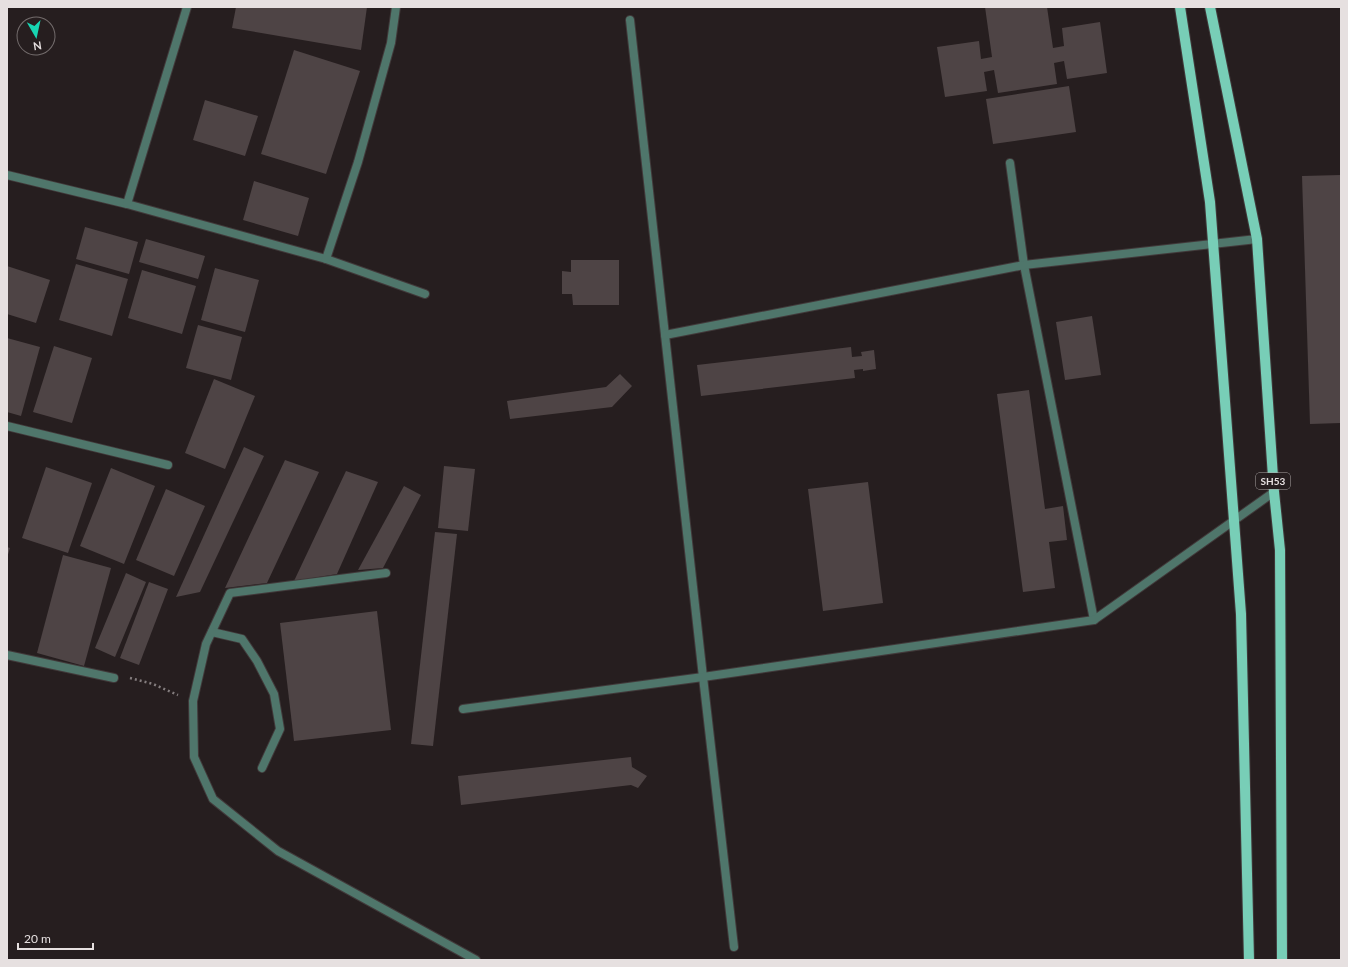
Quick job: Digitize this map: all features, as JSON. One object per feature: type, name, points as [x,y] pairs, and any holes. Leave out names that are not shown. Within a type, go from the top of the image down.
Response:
[{"type":"main road","points":[[1180,7],[1210,202],[1242,614],[1249,960]]},
{"type":"main road","name":"SH53","points":[[1210,7],[1257,240],[1274,492],[1280,550],[1282,960]]},
{"type":"street","points":[[127,204],[187,7]]},
{"type":"street","points":[[326,259],[369,125],[391,43],[396,7]]},
{"type":"street","points":[[630,20],[734,947]]},
{"type":"street","points":[[1010,163],[1024,265],[1094,620]]},
{"type":"street","points":[[7,175],[127,204],[326,259],[425,294]]},
{"type":"street","points":[[665,335],[1024,265],[1257,240]]},
{"type":"street","points":[[7,426],[168,465]]},
{"type":"street","points":[[463,709],[703,677],[1094,620],[1274,492]]},
{"type":"street","points":[[386,572],[230,593],[206,644],[193,701],[194,757],[214,799],[278,851],[476,960]]},
{"type":"street","points":[[212,632],[242,639],[258,661],[274,694],[280,729],[262,768]]},
{"type":"street","points":[[7,655],[114,678]]},
{"type":"path","points":[[114,678],[128,678],[153,684],[193,701]]},
{"type":"building","points":[[236,7],[367,7],[361,50],[232,28]]},
{"type":"building","points":[[985,7],[1047,7],[1053,48],[1064,46],[1062,28],[1100,22],[1107,73],[1067,79],[1064,61],[1054,63],[1057,84],[998,93],[994,70],[984,72],[987,91],[945,97],[937,47],[979,41],[981,59],[992,57]]},
{"type":"building","points":[[294,50],[360,71],[326,174],[261,154]]},
{"type":"building","points":[[1069,86],[1076,132],[993,144],[986,99]]},
{"type":"building","points":[[205,100],[258,116],[245,156],[193,140]]},
{"type":"building","points":[[1341,175],[1341,423],[1310,424],[1302,176]]},
{"type":"building","points":[[254,181],[309,198],[298,236],[243,220]]},
{"type":"building","points":[[85,227],[138,242],[129,274],[76,259]]},
{"type":"building","points":[[146,239],[205,256],[198,279],[139,262]]},
{"type":"building","points":[[571,260],[619,260],[619,305],[573,305],[572,294],[562,294],[562,271],[571,272]]},
{"type":"building","points":[[76,264],[128,279],[112,336],[59,320]]},
{"type":"building","points":[[7,266],[50,280],[36,323],[7,314]]},
{"type":"building","points":[[215,268],[259,280],[245,332],[201,320]]},
{"type":"building","points":[[142,270],[196,286],[182,334],[128,318]]},
{"type":"building","points":[[1092,316],[1101,375],[1065,380],[1056,322]]},
{"type":"building","points":[[198,325],[242,337],[231,380],[186,368]]},
{"type":"building","points":[[7,338],[40,347],[21,416],[7,412]]},
{"type":"building","points":[[54,346],[92,358],[72,423],[33,412]]},
{"type":"building","points":[[851,347],[852,357],[862,356],[861,352],[874,350],[876,369],[863,371],[863,369],[854,370],[855,378],[701,396],[697,365]]},
{"type":"building","points":[[620,374],[632,386],[612,407],[510,419],[507,401],[606,387]]},
{"type":"building","points":[[214,379],[255,396],[225,469],[185,453]]},
{"type":"building","points":[[1029,390],[1045,509],[1063,506],[1067,540],[1049,542],[1055,588],[1023,592],[997,394]]},
{"type":"building","points":[[244,447],[264,456],[200,592],[176,597]]},
{"type":"building","points":[[285,460],[319,472],[267,583],[225,588]]},
{"type":"building","points":[[444,466],[475,469],[468,531],[438,528]]},
{"type":"building","points":[[46,467],[92,483],[68,553],[22,538]]},
{"type":"building","points":[[111,468],[155,486],[124,564],[80,546]]},
{"type":"building","points":[[346,471],[378,482],[337,574],[294,581]]},
{"type":"building","points":[[868,482],[883,603],[823,611],[808,489]]},
{"type":"building","points":[[404,486],[421,495],[383,568],[358,570]]},
{"type":"building","points":[[166,489],[205,506],[174,576],[136,560]]},
{"type":"building","points":[[435,532],[457,534],[433,746],[411,744]]},
{"type":"building","points":[[7,547],[10,548],[7,558]]},
{"type":"building","points":[[63,555],[111,568],[84,666],[37,653]]},
{"type":"building","points":[[126,573],[146,582],[115,657],[95,648]]},
{"type":"building","points":[[149,582],[168,589],[139,665],[120,658]]},
{"type":"building","points":[[377,611],[391,730],[294,741],[280,623]]},
{"type":"building","points":[[631,757],[632,767],[647,776],[638,788],[631,785],[461,805],[458,776]]}]
